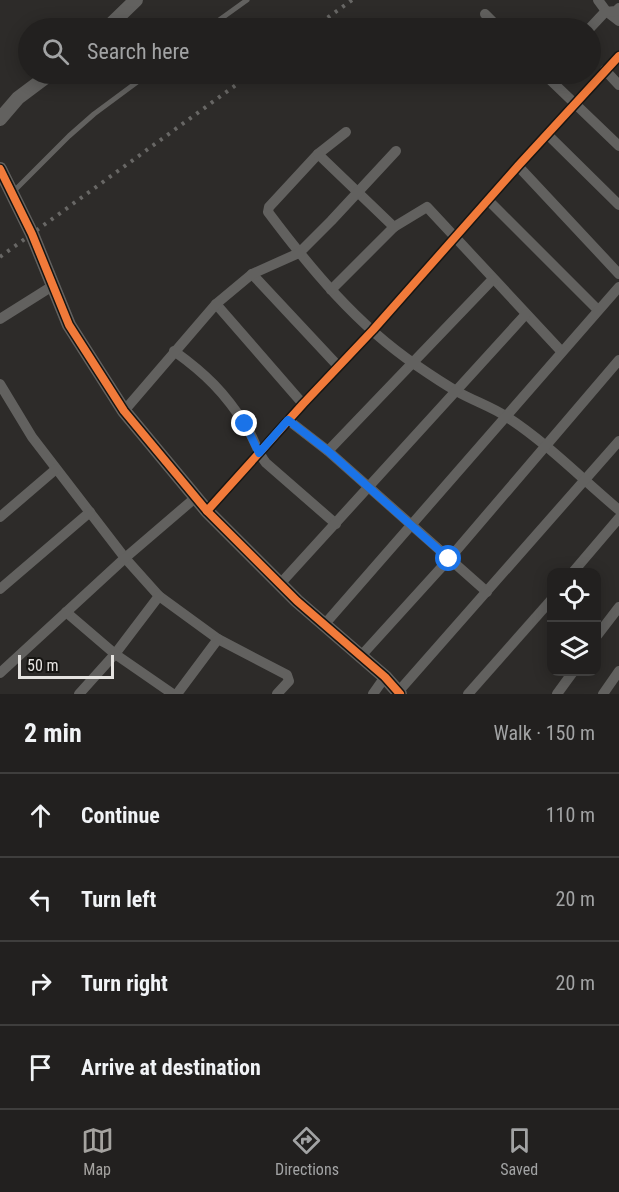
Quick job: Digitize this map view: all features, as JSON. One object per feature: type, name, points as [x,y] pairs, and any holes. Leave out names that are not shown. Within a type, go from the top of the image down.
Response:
[{"type":"street","points":[[117,18],[136,0]]},
{"type":"street","points":[[598,0],[606,11],[619,21]]},
{"type":"street","points":[[599,18],[606,11],[619,8]]},
{"type":"street","points":[[485,14],[489,18]]},
{"type":"street","points":[[601,75],[619,56]]},
{"type":"street","points":[[605,70],[619,85]]},
{"type":"street","points":[[0,119],[18,98],[37,84]]},
{"type":"street","points":[[556,84],[619,146]]},
{"type":"street","points":[[207,511],[593,84]]},
{"type":"street","points":[[346,132],[318,154],[267,210],[298,253],[331,290],[373,330],[414,364],[456,391],[506,416],[546,446],[619,510]]},
{"type":"street","points":[[548,135],[619,204]]},
{"type":"street","points":[[124,411],[216,304],[252,274],[298,253],[396,150]]},
{"type":"street","points":[[318,154],[394,227]]},
{"type":"street","points":[[518,166],[619,274]]},
{"type":"street","points":[[0,169],[54,285],[69,325],[124,411],[207,511],[280,584],[385,677],[399,693],[619,441]]},
{"type":"street","points":[[488,200],[598,310]]},
{"type":"street","points":[[331,290],[394,227],[426,207],[561,351]]},
{"type":"street","points":[[252,274],[338,366]]},
{"type":"street","points":[[328,451],[494,279]]},
{"type":"street","points":[[0,319],[54,285]]},
{"type":"street","points":[[324,624],[619,287]]},
{"type":"street","points":[[216,304],[303,404]]},
{"type":"street","points":[[280,584],[369,489],[526,314]]},
{"type":"street","points":[[174,351],[214,382],[245,424],[266,463],[336,524]]},
{"type":"street","points":[[360,657],[449,559],[619,360]]},
{"type":"street","points":[[0,384],[32,438],[125,558],[159,596],[218,639],[287,675],[289,681],[278,694]]},
{"type":"street","points":[[288,420],[328,451],[486,592]]},
{"type":"street","points":[[1,512],[56,469]]},
{"type":"street","points":[[0,673],[125,558],[195,498]]},
{"type":"street","points":[[0,589],[90,512]]},
{"type":"street","points":[[577,568],[619,518]]},
{"type":"street","points":[[78,694],[116,654],[159,596]]},
{"type":"street","points":[[468,694],[547,605]]},
{"type":"street","points":[[601,632],[619,607]]},
{"type":"street","points":[[66,612],[116,654],[175,694],[218,639]]},
{"type":"street","points":[[603,694],[619,671]]},
{"type":"street","points":[[557,694],[570,676]]},
{"type":"street","points":[[373,694],[385,677]]},
{"type":"lane","points":[[222,18],[246,0]]},
{"type":"lane","points":[[12,194],[69,136],[135,84]]},
{"type":"railway","points":[[327,18],[352,0]]},
{"type":"railway","points":[[0,257],[237,84]]},
{"type":"cycle path","points":[[601,76],[619,56]]},
{"type":"cycle path","points":[[207,511],[593,84]]},
{"type":"cycle path","points":[[0,169],[32,234],[69,325],[124,411],[207,511],[297,601],[385,677],[400,694]]},
{"type":"route","points":[[245,424],[259,453],[288,420],[328,451],[449,559]]}]
